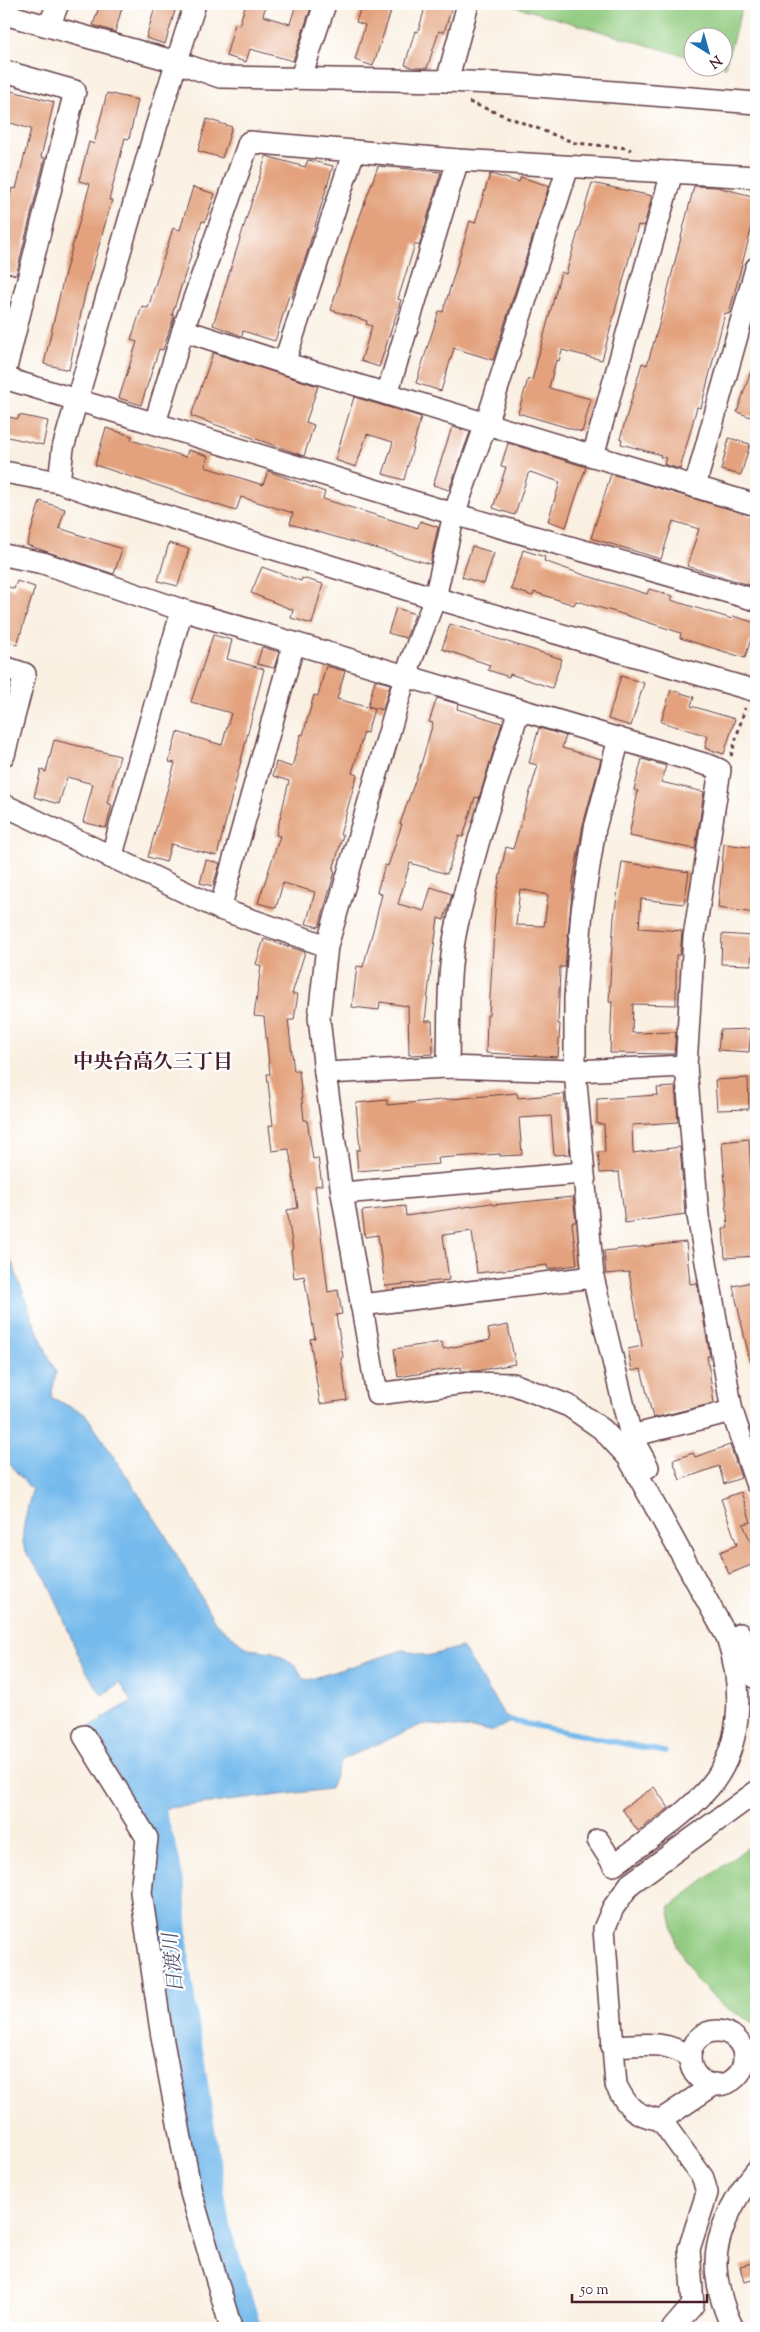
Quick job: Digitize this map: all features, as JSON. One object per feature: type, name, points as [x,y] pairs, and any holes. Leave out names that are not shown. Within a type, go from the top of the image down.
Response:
[{"type":"street","points":[[49,26],[58,4]]},
{"type":"street","points":[[59,482],[63,448],[157,124],[195,4]]},
{"type":"street","points":[[301,77],[325,4]]},
{"type":"street","points":[[447,81],[468,4]]},
{"type":"street","points":[[4,14],[178,62],[220,77],[301,77],[511,84],[756,103]]},
{"type":"street","points":[[4,72],[75,91],[4,377],[454,514],[756,600]]},
{"type":"street","points":[[155,423],[183,330],[249,142],[458,160],[756,176]]},
{"type":"street","points":[[284,364],[354,151]]},
{"type":"street","points":[[387,394],[458,160]]},
{"type":"street","points":[[568,167],[486,424],[454,514],[435,598],[406,674],[327,946],[319,1017],[324,1073],[342,1192],[377,1394],[466,1383],[513,1384],[569,1406],[602,1429],[628,1457],[727,1637],[735,1660],[739,1688],[737,1724],[724,1763],[706,1792],[679,1816],[614,1864],[598,1840]]},
{"type":"street","points":[[593,456],[672,172]]},
{"type":"street","points":[[695,486],[756,268]]},
{"type":"street","points":[[183,330],[284,364],[756,505]]},
{"type":"street","points":[[4,472],[59,482],[435,598],[751,700]]},
{"type":"street","points":[[4,555],[43,562],[182,610],[406,674],[720,770],[694,937],[686,1066],[698,1216],[732,1411],[756,1483]]},
{"type":"street","points":[[111,858],[182,610]]},
{"type":"street","points":[[220,909],[294,643]]},
{"type":"street","points":[[4,667],[25,674],[4,755]]},
{"type":"street","points":[[448,1067],[449,1001],[456,931],[486,819],[519,709]]},
{"type":"street","points":[[619,739],[595,828],[582,911],[575,997],[575,1071],[582,1173],[593,1277],[631,1436],[741,1634],[756,1678]]},
{"type":"street","points":[[4,804],[111,858],[220,909],[327,946]]},
{"type":"street","points":[[324,1073],[448,1067],[575,1071],[686,1066]]},
{"type":"street","points":[[342,1192],[582,1173]]},
{"type":"street","points":[[361,1305],[593,1277]]},
{"type":"street","points":[[631,1436],[732,1411]]},
{"type":"street","points":[[84,1736],[147,1838],[141,1892],[160,2031],[191,2193],[231,2328]]},
{"type":"street","points":[[673,2328],[693,2305],[689,2249],[706,2193],[703,2178],[661,2120],[640,2116],[625,2103],[616,2086],[604,1929],[613,1908],[630,1884],[756,1792]]},
{"type":"street","points":[[661,2120],[715,2084],[732,2080],[749,2062],[739,2042],[732,2035],[722,2031],[711,2031],[701,2035],[694,2042],[690,2058],[693,2071],[700,2079],[715,2084]]},
{"type":"street","points":[[612,2046],[659,2044],[672,2046],[690,2058]]},
{"type":"street","points":[[733,2328],[719,2290],[717,2250],[733,2204],[744,2185],[756,2171]]},
{"type":"path","points":[[468,102],[575,143],[628,148],[634,152]]},
{"type":"path","points":[[720,770],[730,757],[751,700]]},
{"type":"green space","points":[[507,4],[743,4],[732,42],[732,28],[682,28],[682,55]]},
{"type":"green space","points":[[756,1841],[756,2024],[724,2007],[696,1980],[677,1946],[669,1907]]},
{"type":"water","points":[[12,1262],[34,1323],[56,1373],[51,1397],[86,1415],[163,1531],[215,1622],[248,1649],[273,1652],[296,1665],[302,1678],[308,1680],[403,1650],[427,1656],[462,1647],[503,1713],[512,1721],[493,1731],[423,1724],[341,1760],[330,1789],[142,1811],[87,1728],[132,1701],[120,1683],[102,1695],[92,1681],[77,1653],[47,1581],[27,1554],[23,1543],[24,1524],[32,1490],[4,1458],[6,1450],[4,1420],[10,1397],[4,1337],[4,1293]]},
{"type":"building","points":[[100,4],[123,4],[115,32],[93,25]]},
{"type":"building","points":[[156,4],[177,4],[165,44],[146,38]]},
{"type":"building","points":[[246,4],[266,4],[263,16],[290,24],[296,4],[312,4],[293,61],[250,49],[246,62],[226,56],[235,24],[239,25]]},
{"type":"building","points":[[362,4],[378,4],[392,8],[373,66],[355,60],[365,25],[356,22]]},
{"type":"building","points":[[426,4],[453,4],[444,32],[439,31],[427,68],[414,68],[405,65],[415,31],[418,32]]},
{"type":"building","points":[[4,89],[54,102],[41,157],[45,158],[16,275],[4,272],[4,220],[12,188],[16,189],[31,129],[4,121]]},
{"type":"building","points":[[107,93],[138,100],[129,139],[125,138],[109,200],[112,200],[85,294],[69,370],[44,364],[64,276],[90,184],[79,181],[89,142],[94,144]]},
{"type":"building","points":[[207,119],[232,127],[222,158],[198,151]]},
{"type":"building","points":[[266,156],[305,167],[308,160],[333,166],[307,253],[292,297],[289,295],[275,341],[243,331],[242,336],[213,325]]},
{"type":"building","points":[[378,166],[441,172],[419,246],[415,244],[398,299],[401,300],[379,367],[361,361],[372,326],[366,324],[367,321],[331,310],[350,244]]},
{"type":"building","points":[[490,174],[519,182],[521,177],[549,186],[493,360],[454,348],[441,391],[416,383],[439,311],[443,312],[470,221],[475,223]]},
{"type":"building","points":[[592,183],[652,196],[644,226],[638,225],[602,360],[562,350],[559,361],[556,360],[549,388],[591,399],[582,432],[518,413],[528,379],[532,380],[561,272],[566,274]]},
{"type":"building","points":[[694,186],[717,187],[756,197],[756,211],[729,314],[725,313],[701,408],[697,407],[680,469],[664,464],[666,458],[660,457],[661,455],[621,444],[622,439],[620,439],[642,363],[647,365],[659,325]]},
{"type":"building","points":[[193,187],[215,194],[205,222],[202,221],[172,315],[174,316],[163,350],[159,349],[141,405],[119,398],[137,342],[131,340],[142,306],[148,308],[173,228],[180,230]]},
{"type":"building","points":[[213,353],[318,386],[306,422],[314,425],[304,456],[191,416]]},
{"type":"building","points":[[754,362],[756,362],[756,419],[737,412]]},
{"type":"building","points":[[354,397],[421,417],[404,480],[383,474],[393,442],[367,434],[356,467],[335,460]]},
{"type":"building","points":[[19,415],[48,421],[43,445],[4,436],[4,416],[18,419]]},
{"type":"building","points":[[452,427],[470,432],[449,490],[433,485]]},
{"type":"building","points":[[106,428],[132,436],[131,440],[186,457],[188,450],[208,456],[205,467],[263,485],[268,471],[325,492],[323,499],[418,528],[420,521],[438,527],[430,564],[290,524],[293,513],[241,497],[236,511],[95,465]]},
{"type":"building","points":[[729,438],[750,444],[741,475],[721,470]]},
{"type":"building","points":[[508,443],[586,467],[566,527],[548,521],[560,482],[530,472],[515,515],[493,508],[506,467],[501,466]]},
{"type":"building","points":[[611,474],[756,517],[756,587],[687,566],[699,529],[673,521],[661,559],[591,538]]},
{"type":"building","points":[[40,501],[65,509],[59,528],[122,549],[114,574],[27,545]]},
{"type":"building","points":[[169,543],[189,549],[178,586],[158,581]]},
{"type":"building","points":[[472,546],[494,553],[484,584],[462,577]]},
{"type":"building","points":[[523,550],[545,557],[544,561],[584,575],[647,594],[649,589],[673,596],[671,600],[732,619],[733,616],[756,623],[745,658],[680,638],[681,633],[619,613],[576,601],[574,605],[534,592],[533,596],[511,589]]},
{"type":"building","points":[[262,567],[301,581],[302,578],[323,584],[312,624],[291,618],[293,610],[251,593]]},
{"type":"building","points":[[17,581],[35,587],[17,645],[4,640],[4,585],[14,589]]},
{"type":"building","points":[[396,608],[415,614],[406,638],[388,633]]},
{"type":"building","points":[[450,624],[562,659],[552,688],[510,674],[509,677],[488,670],[490,665],[442,649]]},
{"type":"building","points":[[213,635],[232,640],[227,659],[264,669],[217,856],[171,844],[166,862],[148,857],[175,763],[169,762],[177,732],[222,745],[231,713],[191,702]]},
{"type":"building","points":[[262,647],[279,652],[274,668],[257,664]]},
{"type":"building","points":[[326,666],[345,671],[337,699],[374,709],[367,733],[364,732],[352,773],[357,775],[340,835],[343,835],[333,870],[335,871],[319,927],[306,924],[315,892],[283,883],[276,908],[258,903],[280,836],[276,835],[289,781],[273,776],[276,762],[292,767],[314,695],[318,696]]},
{"type":"building","points":[[621,676],[644,683],[631,726],[608,719]]},
{"type":"building","points":[[375,680],[390,684],[383,710],[368,706]]},
{"type":"building","points":[[671,690],[694,697],[691,706],[735,719],[724,754],[705,748],[708,736],[661,722]]},
{"type":"building","points":[[437,698],[458,704],[457,709],[502,723],[479,798],[475,797],[463,837],[459,836],[447,874],[410,863],[398,904],[424,911],[431,887],[452,894],[444,920],[438,918],[430,976],[425,1021],[432,1021],[433,1054],[409,1055],[408,1006],[380,1002],[379,1010],[352,1007],[357,966],[363,967],[382,894],[377,892],[385,865],[388,866],[402,824],[400,824],[422,761],[433,723],[429,722]]},
{"type":"building","points":[[539,728],[566,736],[562,748],[601,759],[583,825],[573,881],[565,967],[560,967],[558,1057],[486,1053],[496,895],[506,847],[513,849],[538,765],[529,763]],"holes":[[[520,889],[548,895],[544,926],[516,925]]]},
{"type":"building","points":[[54,740],[120,756],[107,803],[112,805],[106,828],[83,822],[93,784],[67,777],[59,804],[34,797],[41,770],[46,772]]},
{"type":"building","points":[[642,759],[666,766],[661,782],[704,792],[695,849],[629,836],[638,791],[634,790]]},
{"type":"building","points":[[724,844],[756,848],[755,913],[718,908]]},
{"type":"building","points":[[206,860],[220,863],[213,886],[200,883]]},
{"type":"building","points":[[622,862],[689,872],[684,904],[641,899],[639,928],[682,931],[680,955],[676,955],[676,1005],[633,1004],[632,1033],[676,1032],[674,1054],[610,1053],[612,1002],[609,1002],[611,961],[614,917]]},
{"type":"building","points":[[722,934],[752,936],[751,965],[721,964]]},
{"type":"building","points":[[264,939],[305,952],[292,994],[298,994],[294,1020],[288,1020],[294,1071],[299,1071],[304,1120],[307,1120],[313,1159],[318,1158],[322,1185],[315,1186],[328,1292],[338,1290],[342,1314],[336,1315],[343,1357],[341,1358],[347,1400],[320,1404],[310,1339],[315,1338],[304,1276],[294,1278],[291,1250],[293,1250],[287,1210],[298,1208],[289,1149],[272,1151],[269,1126],[273,1125],[267,1074],[270,1074],[264,1017],[254,1016],[261,966],[256,964]]},
{"type":"building","points":[[751,1029],[749,1052],[718,1050],[720,1030]]},
{"type":"building","points":[[748,1078],[749,1109],[717,1110],[715,1080]]},
{"type":"building","points":[[675,1087],[678,1122],[632,1125],[633,1153],[680,1147],[685,1214],[625,1223],[619,1172],[600,1173],[598,1152],[605,1152],[604,1124],[597,1124],[597,1099],[658,1095],[657,1088]]},
{"type":"building","points":[[517,1093],[518,1098],[564,1094],[570,1154],[554,1155],[551,1116],[519,1118],[522,1155],[500,1156],[500,1154],[438,1158],[439,1164],[358,1171],[356,1150],[360,1150],[356,1103],[387,1100],[387,1105]]},
{"type":"building","points":[[749,1139],[751,1178],[754,1178],[756,1210],[756,1256],[725,1258],[723,1228],[728,1228],[722,1142]]},
{"type":"building","points":[[573,1197],[576,1222],[572,1222],[577,1265],[548,1269],[547,1265],[477,1273],[472,1231],[443,1235],[449,1280],[385,1286],[378,1235],[365,1237],[362,1211],[405,1206],[406,1216],[491,1203],[492,1205]]},
{"type":"building","points":[[686,1242],[690,1284],[697,1283],[710,1356],[707,1356],[714,1403],[653,1418],[641,1369],[632,1371],[628,1349],[642,1346],[629,1272],[606,1274],[604,1251]]},
{"type":"building","points":[[756,1281],[756,1361],[750,1361],[733,1286]]},
{"type":"building","points":[[508,1325],[515,1364],[476,1371],[461,1371],[461,1367],[398,1377],[394,1349],[442,1342],[443,1349],[490,1340],[488,1329]]},
{"type":"building","points":[[730,1445],[741,1478],[724,1484],[719,1466],[680,1480],[673,1460],[693,1453],[695,1457]]},
{"type":"building","points":[[741,1492],[751,1522],[743,1524],[756,1554],[756,1563],[729,1574],[720,1552],[737,1545],[721,1499]]},
{"type":"building","points":[[654,1787],[669,1808],[638,1831],[622,1809]]},
{"type":"building","points":[[756,2262],[756,2279],[744,2282],[740,2266]]},
{"type":"waterway","points":[[512,1721],[665,1752]]},
{"type":"waterway","name":"日渡川","points":[[146,1770],[139,1780],[162,1853],[169,1890],[174,1967],[214,2227],[245,2328]]},
{"type":"district","name":"中央台高久三丁目","points":[[153,1063]]}]
